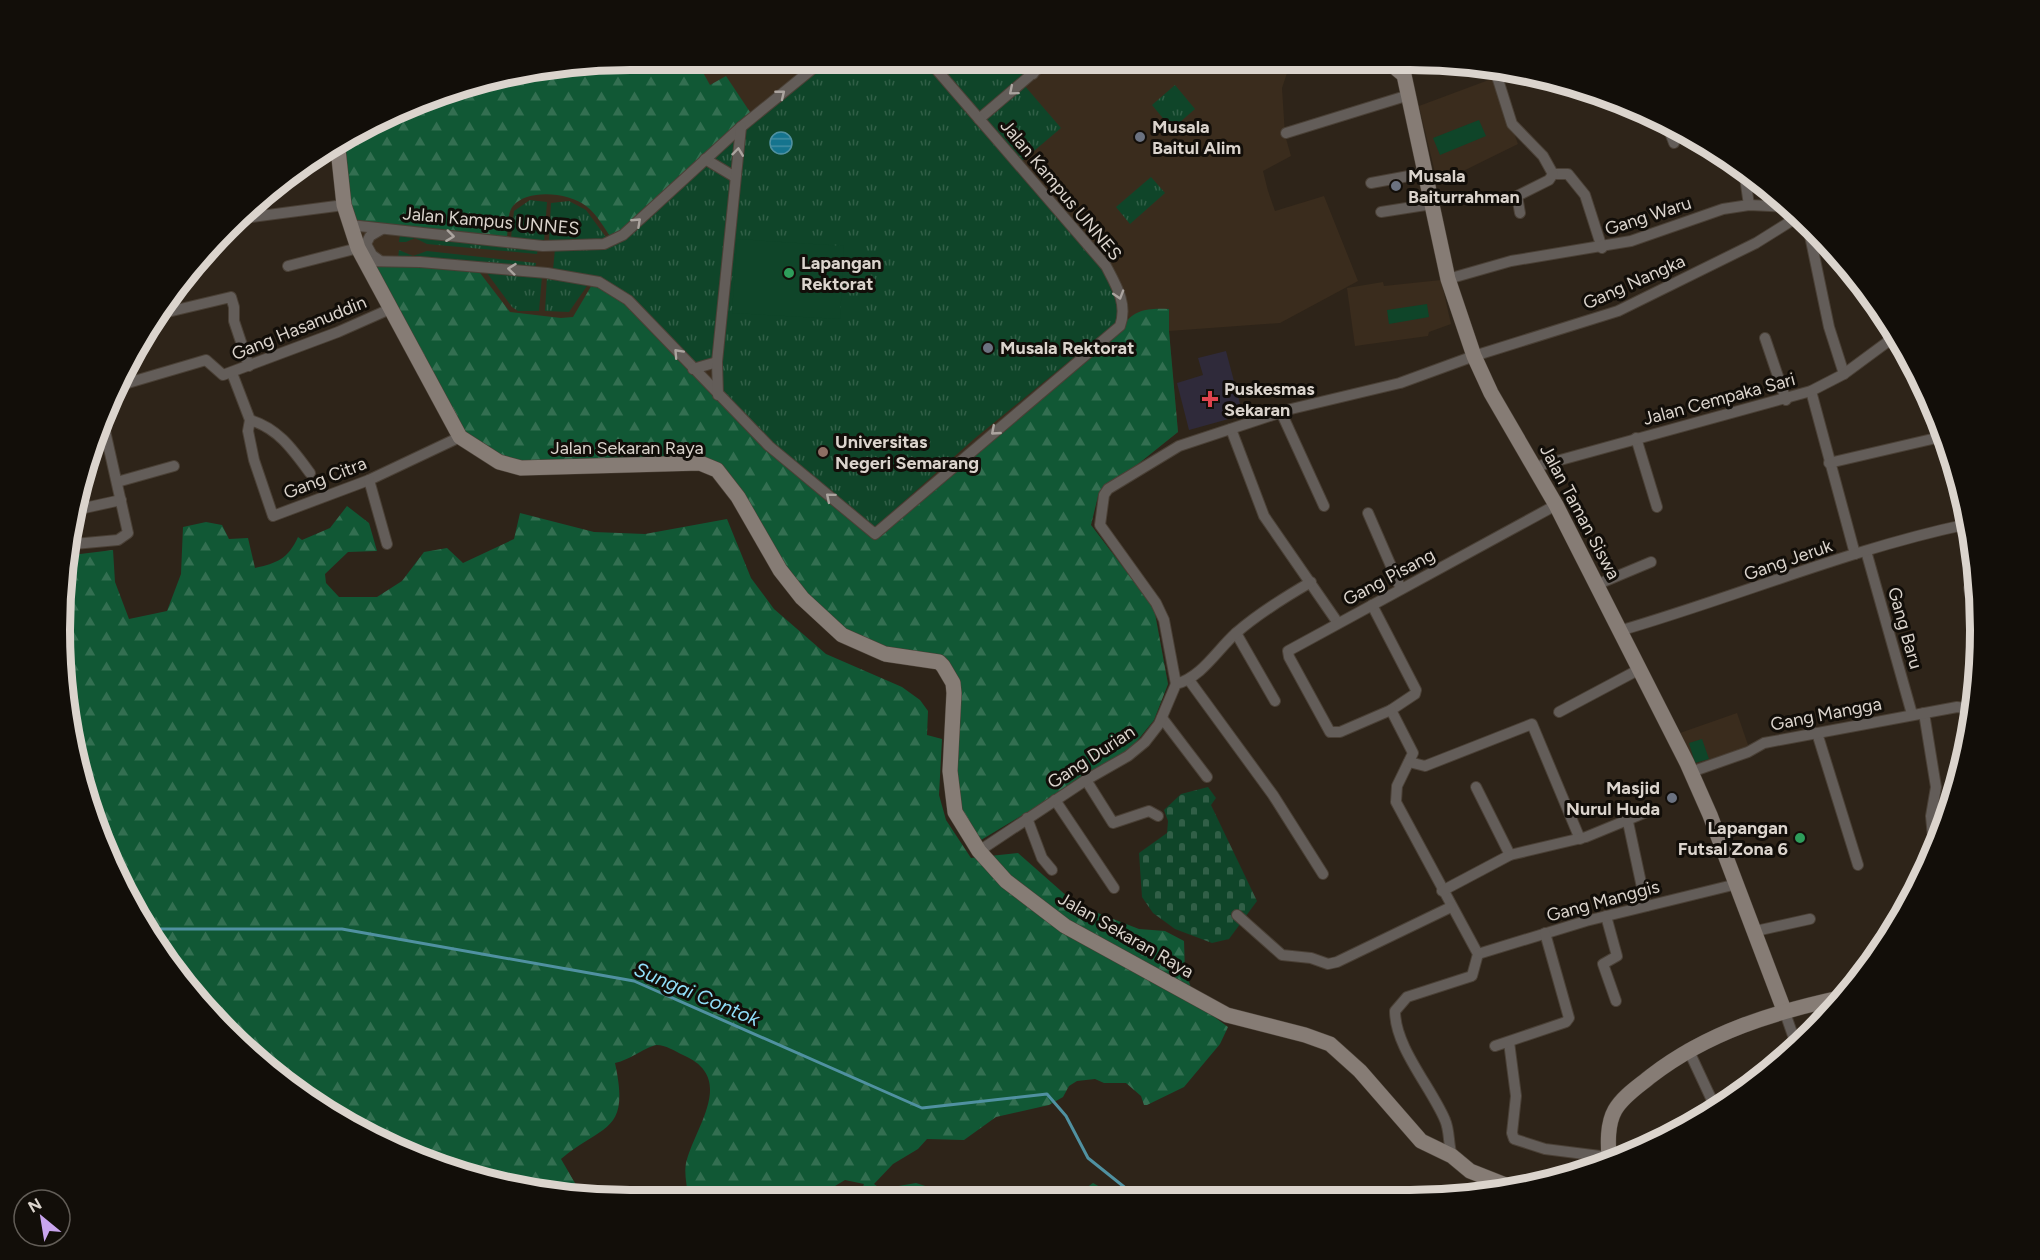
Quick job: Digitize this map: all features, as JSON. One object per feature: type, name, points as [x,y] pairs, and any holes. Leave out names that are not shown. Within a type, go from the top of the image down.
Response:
[{"type":"main road","name":"Jalan Taman Siswa","points":[[1398,70],[1404,75],[1409,94],[1448,279],[1474,356],[1491,393],[1556,505],[1691,772],[1756,931],[1784,1010]]},
{"type":"main road","points":[[338,152],[344,205],[361,254],[460,437]]},
{"type":"main road","name":"Jalan Sekaran Raya","points":[[460,437],[499,462],[521,468],[699,464],[717,470],[738,497],[780,570],[818,615],[842,635],[858,644],[885,654],[939,662],[949,673],[954,693],[950,771],[951,800],[955,812],[979,851],[1006,881],[1065,926],[1217,1010],[1243,1021],[1305,1035],[1330,1044],[1359,1071],[1421,1141],[1452,1156],[1470,1171],[1499,1182]]},
{"type":"main road","points":[[1608,1153],[1610,1126],[1620,1103],[1634,1089],[1688,1049],[1784,1010],[1830,1000]]},
{"type":"street","name":"Jalan Kampus UNNES","points":[[350,225],[543,246],[604,244],[623,235],[741,127],[811,70]]},
{"type":"street","name":"Jalan Kampus UNNES","points":[[288,266],[361,254],[380,260],[489,267],[599,282],[628,300],[769,446],[875,534],[1120,326],[1121,295],[1106,266],[937,70]]},
{"type":"street","points":[[1029,70],[1033,74]]},
{"type":"street","name":"Jalan Kampus UNNES","points":[[979,119],[1037,70]]},
{"type":"street","points":[[1497,77],[1512,124],[1543,156],[1553,174]]},
{"type":"street","points":[[1286,133],[1409,94]]},
{"type":"street","points":[[718,395],[717,362],[741,127]]},
{"type":"street","points":[[1671,135],[1674,143]]},
{"type":"street","points":[[705,159],[735,177]]},
{"type":"street","points":[[1371,183],[1425,173]]},
{"type":"street","points":[[1520,213],[1517,196],[1549,180],[1553,174]]},
{"type":"street","points":[[1553,174],[1568,174],[1582,190],[1602,248]]},
{"type":"street","points":[[1746,182],[1749,205]]},
{"type":"street","points":[[1381,212],[1432,204]]},
{"type":"street","points":[[252,217],[344,205]]},
{"type":"street","name":"Gang Waru","points":[[1448,279],[1510,261],[1602,248],[1631,241],[1723,209],[1749,205],[1776,206]]},
{"type":"street","name":"Gang Nangka","points":[[1176,684],[1161,612],[1101,528],[1099,519],[1104,495],[1118,483],[1179,446],[1281,412],[1401,383],[1474,356],[1618,311],[1756,243],[1790,220]]},
{"type":"street","points":[[380,260],[372,255],[366,244],[373,232],[382,229]]},
{"type":"street","points":[[1811,239],[1829,327],[1844,374]]},
{"type":"street","points":[[171,311],[205,301],[231,297],[234,321],[249,366]]},
{"type":"street","name":"Gang Hasanuddin","points":[[128,383],[206,360],[223,375],[232,373],[390,309]]},
{"type":"street","points":[[1765,338],[1786,400]]},
{"type":"street","name":"Jalan Cempaka Sari","points":[[1535,467],[1636,438],[1786,400],[1811,391],[1844,374],[1890,342]]},
{"type":"street","points":[[693,369],[717,362]]},
{"type":"street","name":"Gang Citra","points":[[232,373],[250,420],[248,431],[272,515],[369,480],[460,437]]},
{"type":"street","name":"Gang Baru","points":[[1811,391],[1829,462],[1918,714],[1936,787],[1931,816],[1932,830]]},
{"type":"street","points":[[1281,412],[1324,506]]},
{"type":"street","points":[[250,420],[272,429],[290,446],[310,473]]},
{"type":"street","name":"Gang Pisang","points":[[1231,429],[1264,516],[1338,623],[1556,505]]},
{"type":"street","points":[[77,544],[118,540],[126,536],[129,529],[106,435]]},
{"type":"street","points":[[1636,438],[1657,507]]},
{"type":"street","points":[[1829,462],[1935,438]]},
{"type":"street","points":[[117,482],[174,466]]},
{"type":"street","points":[[369,480],[387,544]]},
{"type":"street","points":[[84,508],[121,500]]},
{"type":"street","points":[[1368,513],[1401,589]]},
{"type":"street","name":"Gang Jeruk","points":[[1619,632],[1707,606],[1861,552],[1960,526]]},
{"type":"street","points":[[1596,585],[1651,562]]},
{"type":"street","points":[[1176,684],[1189,681],[1236,633],[1270,607],[1311,582]]},
{"type":"street","points":[[1338,623],[1288,651],[1289,657],[1330,732],[1340,732],[1391,710],[1415,694],[1416,690],[1372,605]]},
{"type":"street","points":[[1236,633],[1275,701]]},
{"type":"street","points":[[1559,712],[1638,670]]},
{"type":"street","points":[[1189,681],[1273,795],[1323,874]]},
{"type":"street","name":"Gang Durian","points":[[979,851],[1086,780],[1128,756],[1153,734],[1176,684]]},
{"type":"street","name":"Gang Mangga","points":[[1691,772],[1748,752],[1764,743],[1957,707],[1964,708]]},
{"type":"street","points":[[1391,710],[1412,749],[1409,762],[1397,786],[1396,802],[1478,954],[1472,976],[1407,997],[1395,1011],[1395,1020],[1412,1060],[1446,1121],[1452,1156]]},
{"type":"street","points":[[1162,718],[1207,777]]},
{"type":"street","points":[[1409,762],[1425,766],[1532,724],[1580,839]]},
{"type":"street","points":[[1817,733],[1858,865]]},
{"type":"street","points":[[1086,780],[1113,823],[1149,811],[1158,816]]},
{"type":"street","points":[[1476,787],[1510,855]]},
{"type":"street","points":[[1055,800],[1114,888]]},
{"type":"street","points":[[1442,891],[1510,855],[1580,839],[1628,822],[1654,809]]},
{"type":"street","points":[[1027,819],[1042,858],[1052,870]]},
{"type":"street","points":[[1628,822],[1646,906]]},
{"type":"street","name":"Gang Manggis","points":[[1478,954],[1606,916],[1737,884]]},
{"type":"street","points":[[1237,915],[1276,953],[1287,957],[1311,958],[1328,964],[1337,962],[1451,907]]},
{"type":"street","points":[[1606,916],[1617,956],[1603,964],[1616,1001]]},
{"type":"street","points":[[1756,931],[1810,920]]},
{"type":"street","points":[[1495,1046],[1566,1023],[1569,1018],[1545,933]]},
{"type":"street","points":[[1784,1010],[1794,1037]]},
{"type":"street","points":[[1509,1042],[1516,1096],[1512,1133],[1514,1139],[1545,1149],[1599,1157]]},
{"type":"street","points":[[1688,1049],[1712,1101]]},
{"type":"shaded area","name":"Universitas Negeri Semarang","points":[[630,70],[1288,70],[1282,88],[1285,135],[1291,156],[1263,171],[1268,191],[1275,211],[1324,196],[1358,281],[1280,323],[1169,331],[1178,432],[1098,496],[1091,525],[1154,608],[1168,684],[1154,720],[957,687],[728,477],[370,265],[348,204],[412,115],[450,100],[485,90],[557,75]]},
{"type":"shaded area","points":[[1494,78],[1518,144],[1453,176],[1437,181],[1419,106]]},
{"type":"shaded area","points":[[1441,280],[1451,324],[1429,332],[1428,336],[1355,346],[1347,288],[1383,282],[1384,286]]},
{"type":"shaded area","name":"Puskesmas Sekaran","points":[[1226,351],[1243,415],[1189,430],[1177,383],[1203,375],[1198,358]]},
{"type":"shaded area","points":[[1737,713],[1748,745],[1735,755],[1693,769],[1680,733]]},
{"type":"green space","points":[[630,70],[702,70],[710,85],[726,76],[752,115],[612,239],[597,217],[586,206],[570,198],[549,194],[528,197],[513,206],[509,217],[507,238],[357,222],[352,217],[342,150],[416,113],[485,90],[557,75]]},
{"type":"green space","points":[[815,70],[934,70],[1104,268],[1120,309],[1117,322],[974,439],[874,528],[770,444],[721,394],[719,362],[743,128]]},
{"type":"green space","points":[[941,70],[1025,70],[1029,75],[980,115]]},
{"type":"green space","points":[[1024,85],[1061,128],[1021,162],[983,119]]},
{"type":"green space","points":[[1175,85],[1195,109],[1172,129],[1152,105]]},
{"type":"green space","points":[[1479,120],[1486,136],[1440,155],[1433,138]]},
{"type":"green space","points":[[738,134],[733,172],[710,158]]},
{"type":"green space","points":[[706,162],[732,178],[715,360],[693,367],[634,303],[553,270],[555,249],[600,248],[625,239]]},
{"type":"green space","points":[[1151,177],[1165,193],[1130,224],[1116,207]]},
{"type":"green space","points":[[530,200],[547,202],[544,242],[511,238],[514,211]]},
{"type":"green space","points":[[569,201],[586,210],[608,240],[549,242],[551,203]]},
{"type":"green space","points":[[400,234],[538,248],[537,254],[427,244],[415,238],[399,242]]},
{"type":"green space","name":"Lapangan Rektorat","points":[[737,239],[844,246],[840,319],[732,313]]},
{"type":"green space","points":[[399,250],[413,256],[427,251],[536,263],[535,268],[398,258]]},
{"type":"green space","points":[[372,264],[477,269],[510,312],[561,318],[573,317],[593,283],[626,303],[769,449],[875,537],[1122,327],[1131,316],[1142,311],[1169,309],[1178,432],[1098,496],[1091,525],[1154,608],[1168,684],[1154,720],[1129,751],[976,843],[953,801],[948,665],[883,648],[847,632],[829,620],[793,580],[717,466],[521,463],[504,458],[464,434]]},
{"type":"green space","points":[[484,269],[542,276],[539,311],[518,311],[512,307]]},
{"type":"green space","points":[[547,277],[589,283],[569,312],[545,311]]},
{"type":"green space","points":[[1427,304],[1429,317],[1389,324],[1387,310]]},
{"type":"green space","points":[[347,506],[369,523],[377,551],[348,552],[325,574],[326,583],[339,597],[377,597],[402,581],[424,552],[447,548],[463,563],[514,539],[520,513],[594,532],[645,534],[727,519],[751,578],[774,609],[826,654],[902,687],[920,700],[928,711],[927,735],[942,739],[939,795],[946,820],[971,858],[1018,853],[1077,905],[1139,929],[1165,931],[1184,941],[1185,971],[1197,1004],[1228,1027],[1220,1044],[1184,1087],[1147,1105],[1144,1105],[1141,1096],[1126,1083],[1104,1083],[1095,1079],[1077,1081],[1069,1086],[1063,1097],[1049,1105],[996,1117],[964,1140],[927,1139],[918,1149],[893,1164],[874,1184],[881,1189],[916,1183],[938,1190],[862,1190],[864,1184],[845,1180],[829,1190],[687,1190],[686,1163],[708,1104],[710,1090],[708,1076],[699,1065],[660,1045],[615,1063],[619,1086],[616,1115],[610,1124],[561,1159],[577,1187],[521,1179],[450,1160],[416,1147],[350,1115],[289,1074],[234,1026],[186,971],[145,910],[113,844],[90,775],[75,703],[70,630],[75,555],[113,550],[115,582],[129,619],[167,611],[181,574],[183,527],[206,522],[222,525],[229,539],[248,538],[255,568],[281,559],[298,537],[302,540],[330,528]]},
{"type":"green space","points":[[1702,739],[1709,759],[1695,763],[1689,743]]},
{"type":"green space","points":[[1208,787],[1216,798],[1211,805],[1257,901],[1229,939],[1212,943],[1175,929],[1153,913],[1142,897],[1139,853],[1167,833],[1168,821],[1164,810],[1181,794]]},
{"type":"green space","points":[[1093,1183],[1106,1190],[1083,1190]]},
{"type":"green space","points":[[983,1186],[990,1190],[970,1190]]},
{"type":"water","points":[[781,132],[791,139],[792,143],[785,153],[781,154],[771,147],[770,143],[777,133]]},
{"type":"waterway","name":"Sungai Contok","points":[[157,929],[342,929],[634,981],[922,1108],[1047,1094],[1066,1116],[1088,1158],[1128,1190]]},
{"type":"place","name":"Musala Baitul Alim","points":[[1140,137]]},
{"type":"place","name":"Musala Baiturrahman","points":[[1396,186]]},
{"type":"place","name":"Lapangan Rektorat","points":[[789,273]]},
{"type":"place","name":"Musala Rektorat","points":[[988,348]]},
{"type":"place","name":"Puskesmas Sekaran","points":[[1210,399]]},
{"type":"place","name":"Universitas Negeri Semarang","points":[[823,452]]},
{"type":"place","name":"Masjid Nurul Huda","points":[[1672,798]]},
{"type":"place","name":"Lapangan Futsal Zona 6","points":[[1800,838]]}]
